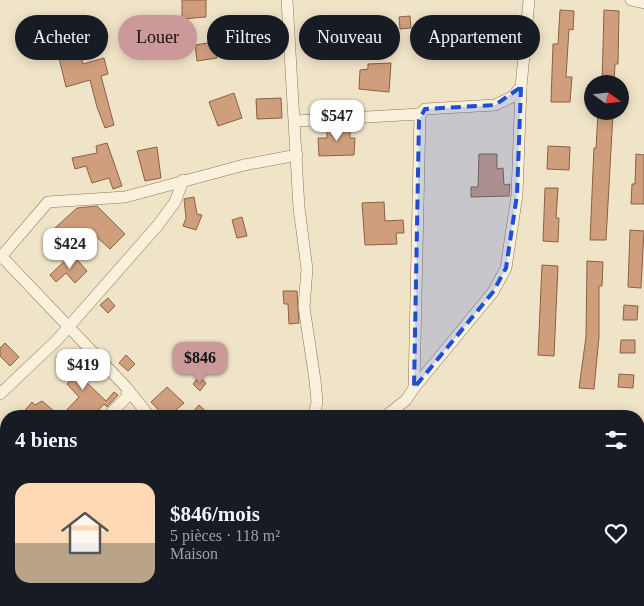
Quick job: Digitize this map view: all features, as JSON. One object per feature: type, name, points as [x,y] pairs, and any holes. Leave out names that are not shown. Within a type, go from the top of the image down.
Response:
[{"type":"street","points":[[288,0],[296,121],[299,208],[307,269],[304,307],[316,394],[315,410]]},
{"type":"street","points":[[394,410],[406,400],[460,329],[493,292],[506,268],[517,195],[521,87],[529,0]]},
{"type":"street","points":[[631,0],[644,3]]},
{"type":"street","points":[[296,121],[420,114],[425,109],[495,105],[512,97],[521,87]]},
{"type":"street","points":[[414,388],[420,114]]},
{"type":"street","points":[[144,410],[68,327],[1,258],[48,202],[125,197],[160,189],[183,180],[297,155]]},
{"type":"street","points":[[0,394],[30,367],[68,327],[158,225],[175,202],[183,180]]},
{"type":"street","points":[[114,410],[126,398],[128,392]]},
{"type":"highlighted area","points":[[521,87],[517,195],[506,268],[493,292],[414,388],[414,347],[419,120],[425,109],[495,105]]},
{"type":"building","points":[[182,0],[206,0],[206,17],[182,15]]},
{"type":"building","points":[[560,10],[574,11],[573,30],[569,29],[566,77],[572,77],[570,102],[551,102],[553,44],[558,44]]},
{"type":"building","points":[[604,10],[619,11],[618,64],[615,64],[614,75],[602,75]]},
{"type":"building","points":[[410,16],[410,28],[400,29],[400,17]]},
{"type":"building","points":[[207,43],[207,60],[197,61],[197,45]]},
{"type":"building","points":[[59,60],[82,60],[83,64],[104,60],[108,74],[101,76],[114,125],[105,128],[90,80],[66,87]]},
{"type":"building","points":[[391,63],[389,92],[359,89],[360,70],[368,69],[368,64]]},
{"type":"building","points":[[234,93],[242,118],[218,126],[209,102]]},
{"type":"building","points":[[281,98],[282,118],[257,119],[256,99]]},
{"type":"building","points":[[598,120],[613,120],[606,240],[590,240],[594,148],[596,148]]},
{"type":"building","points":[[350,126],[350,138],[355,138],[354,155],[319,156],[318,138],[327,138],[327,127]]},
{"type":"building","points":[[107,143],[122,186],[113,189],[109,178],[92,183],[86,166],[75,169],[72,158],[97,153],[96,146]]},
{"type":"building","points":[[548,146],[570,147],[569,170],[547,169]]},
{"type":"building","points":[[157,147],[161,178],[145,181],[137,151]]},
{"type":"building","points":[[479,154],[497,154],[497,169],[503,168],[504,185],[510,184],[509,196],[471,197],[471,187],[478,187]]},
{"type":"building","points":[[636,154],[644,155],[644,204],[631,204],[632,184],[635,184]]},
{"type":"building","points":[[545,188],[558,188],[556,218],[559,218],[558,242],[543,241]]},
{"type":"building","points":[[194,197],[197,214],[202,215],[196,230],[183,226],[186,218],[184,199]]},
{"type":"building","points":[[384,202],[385,221],[403,220],[404,233],[396,233],[397,244],[365,245],[362,203]]},
{"type":"building","points":[[97,206],[125,234],[110,249],[89,230],[62,255],[45,237],[77,208]]},
{"type":"building","points":[[242,217],[247,236],[237,238],[232,220]]},
{"type":"building","points":[[630,230],[644,231],[641,288],[628,287]]},
{"type":"building","points":[[72,254],[87,271],[75,283],[66,273],[56,282],[50,275]]},
{"type":"building","points":[[587,261],[603,262],[602,286],[599,286],[599,337],[594,389],[579,388],[586,337]]},
{"type":"building","points":[[542,265],[558,266],[554,356],[538,355]]},
{"type":"building","points":[[283,291],[297,291],[299,323],[289,324],[288,304],[284,304]]},
{"type":"building","points":[[108,298],[115,306],[108,313],[100,305]]},
{"type":"building","points":[[624,305],[638,306],[637,320],[623,320]]},
{"type":"building","points":[[621,340],[635,340],[635,353],[620,353]]},
{"type":"building","points":[[5,343],[19,357],[10,366],[0,356],[0,348]]},
{"type":"building","points":[[61,352],[78,373],[91,361],[98,369],[85,381],[106,401],[114,392],[118,395],[107,407],[104,404],[98,410],[67,410],[79,397],[67,384],[72,379],[56,357]]},
{"type":"building","points":[[126,355],[135,364],[128,371],[119,363]]},
{"type":"building","points":[[619,374],[634,375],[633,388],[618,387]]},
{"type":"building","points":[[199,377],[206,383],[200,391],[193,384]]},
{"type":"building","points":[[167,387],[184,403],[176,410],[158,410],[151,402]]},
{"type":"building","points":[[42,401],[53,410],[25,410],[32,402],[35,405]]},
{"type":"building","points":[[199,405],[204,410],[194,410]]}]
